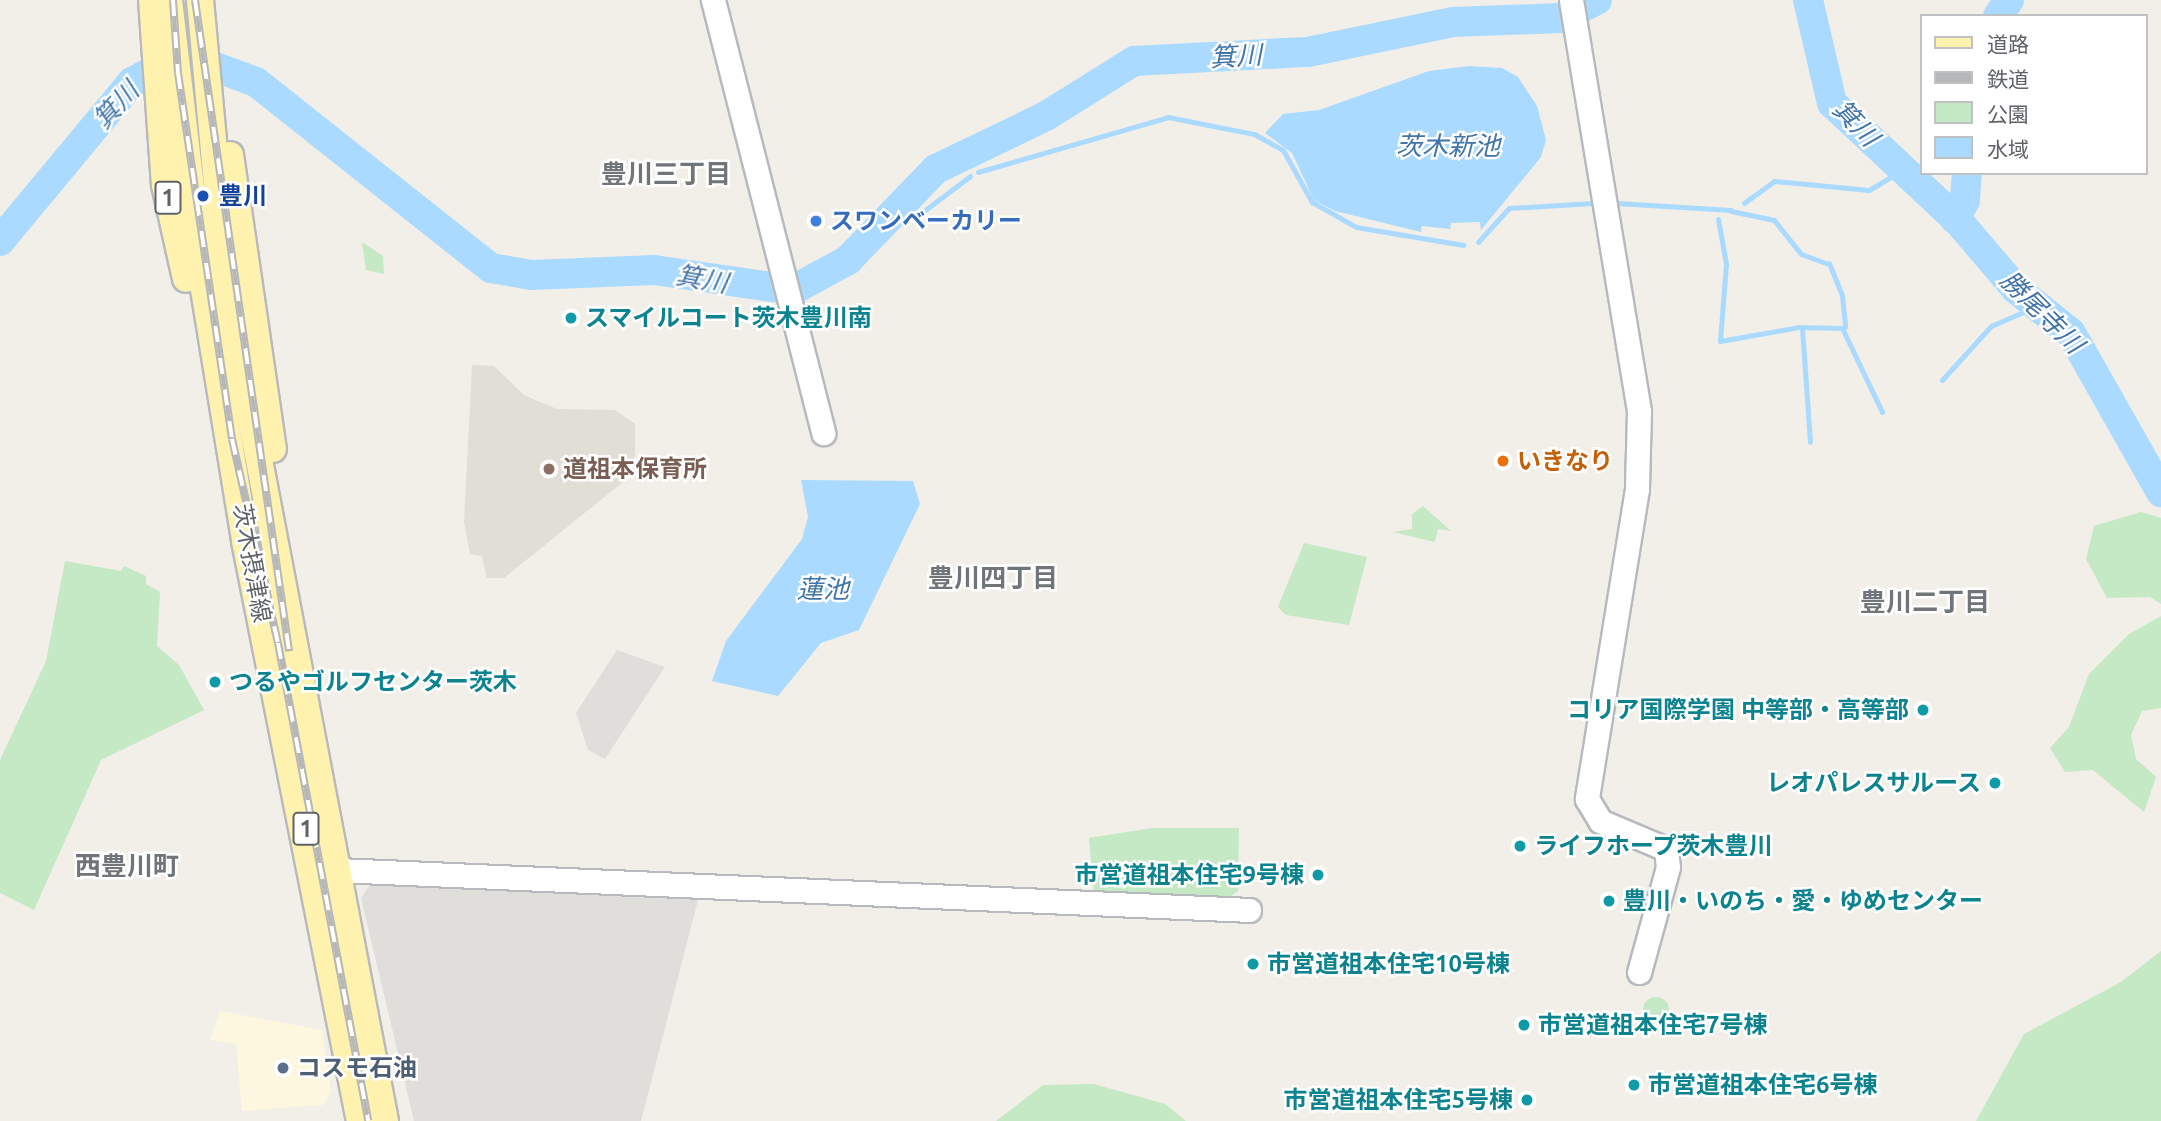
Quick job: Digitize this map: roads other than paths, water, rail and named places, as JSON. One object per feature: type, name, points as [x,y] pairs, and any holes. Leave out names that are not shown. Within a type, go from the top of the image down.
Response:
[{"type":"main road","name":"1","points":[[152,0],[156,96],[165,185],[245,541]]},
{"type":"main road","name":"茨木摂津線","points":[[169,0],[204,107],[338,870],[366,1120]]},
{"type":"main road","name":"茨木摂津線","points":[[200,0],[204,107],[245,541],[366,1120]]},
{"type":"main road","name":"1","points":[[204,107],[218,44],[216,0]]},
{"type":"street","points":[[713,0],[822,433]]},
{"type":"street","points":[[1572,0],[1639,411],[1637,489],[1587,799],[1600,821],[1666,849],[1668,867],[1639,972]]},
{"type":"street","points":[[338,870],[1249,909]]},
{"type":"water","name":"茨木新池","points":[[1469,66],[1502,68],[1518,77],[1537,106],[1546,140],[1541,157],[1481,230],[1480,222],[1451,223],[1450,229],[1422,226],[1421,232],[1335,211],[1314,200],[1292,153],[1265,133],[1283,114],[1319,110],[1429,71]]},
{"type":"water","name":"蓮池","points":[[801,480],[913,481],[920,504],[859,630],[821,643],[778,696],[712,681],[726,641],[802,539],[808,517]]},
{"type":"waterway","name":"箕川","points":[[0,241],[132,82],[160,67],[199,61],[256,82],[491,268],[531,275],[654,270],[793,290],[848,260],[936,169],[1046,116],[1134,61],[1308,52],[1453,22],[1560,18],[1597,0]]},
{"type":"waterway","name":"勝尾寺川","points":[[1808,0],[1832,103],[1959,222],[2016,289],[2071,333],[2161,492]]},
{"type":"waterway","name":"勝尾寺川","points":[[1999,14],[2009,0]]},
{"type":"waterway","points":[[978,172],[1168,117],[1254,134],[1283,150],[1312,202],[1356,227],[1463,245]]},
{"type":"waterway","points":[[1744,203],[1774,181],[1869,190],[1901,171]]},
{"type":"waterway","name":"勝尾寺川","points":[[1955,219],[1965,200],[1967,175]]},
{"type":"waterway","points":[[916,217],[970,176]]},
{"type":"waterway","points":[[1478,242],[1509,208],[1593,203]]},
{"type":"waterway","points":[[1617,203],[1731,210]]},
{"type":"waterway","points":[[1731,211],[1774,220],[1801,254],[1826,263]]},
{"type":"waterway","points":[[895,213],[902,219]]},
{"type":"waterway","points":[[1718,219],[1726,264],[1720,341],[1799,327],[1842,328]]},
{"type":"waterway","points":[[1829,263],[1842,296],[1845,327]]},
{"type":"waterway","points":[[1942,380],[1991,326],[2037,306]]},
{"type":"waterway","points":[[1802,328],[1810,442]]},
{"type":"waterway","points":[[1842,328],[1882,412]]},
{"type":"railway","points":[[173,0],[178,73],[232,439],[278,643],[368,1121]]},
{"type":"railway","points":[[195,0],[289,651]]},
{"type":"place","name":"豊川","points":[[203,196]]},
{"type":"place","name":"スワンベーカリー","points":[[816,221]]},
{"type":"place","name":"スマイルコート茨木豊川南","points":[[571,318]]},
{"type":"place","name":"いきなり","points":[[1503,461]]},
{"type":"place","name":"道祖本保育所","points":[[549,469]]},
{"type":"place","name":"つるやゴルフセンター茨木","points":[[215,682]]},
{"type":"place","name":"コリア国際学園 中等部・高等部","points":[[1923,710]]},
{"type":"place","name":"レオパレスサルース","points":[[1995,783]]},
{"type":"place","name":"ライフホープ茨木豊川","points":[[1520,846]]},
{"type":"place","name":"市営道祖本住宅9号棟","points":[[1318,875]]},
{"type":"place","name":"豊川・いのち・愛・ゆめセンター","points":[[1609,901]]},
{"type":"place","name":"市営道祖本住宅10号棟","points":[[1253,964]]},
{"type":"place","name":"市営道祖本住宅7号棟","points":[[1524,1025]]},
{"type":"place","name":"コスモ石油","points":[[283,1068]]},
{"type":"place","name":"市営道祖本住宅6号棟","points":[[1634,1085]]},
{"type":"place","name":"市営道祖本住宅5号棟","points":[[1527,1100]]},
{"type":"district","name":"豊川三丁目","points":[[666,174]]},
{"type":"district","name":"豊川四丁目","points":[[993,578]]},
{"type":"district","name":"豊川二丁目","points":[[1925,602]]},
{"type":"district","name":"西豊川町","points":[[127,866]]}]
